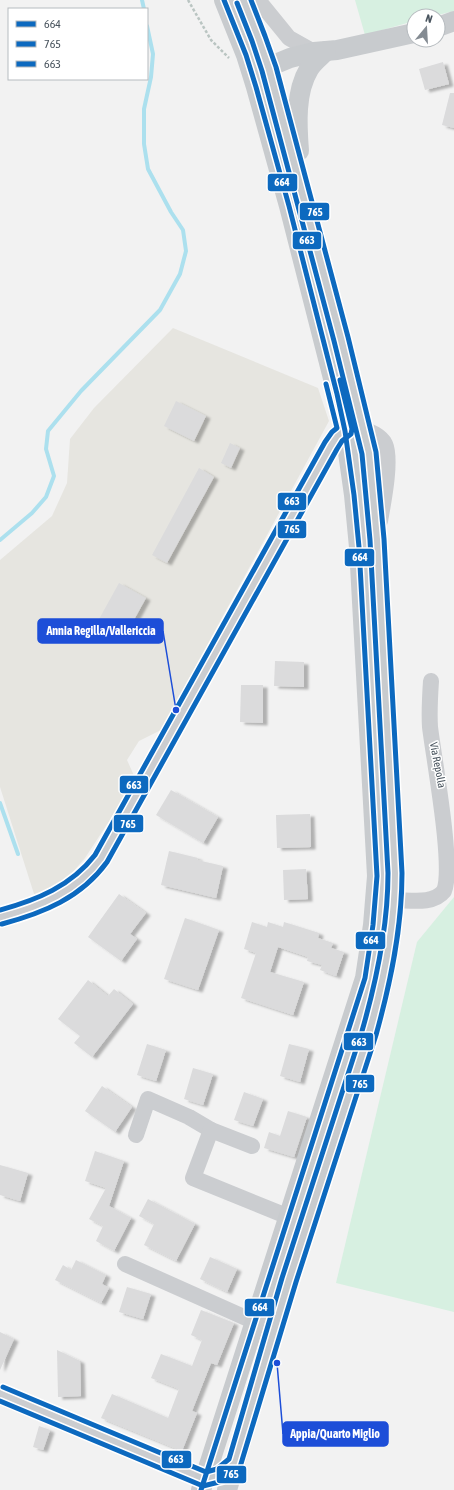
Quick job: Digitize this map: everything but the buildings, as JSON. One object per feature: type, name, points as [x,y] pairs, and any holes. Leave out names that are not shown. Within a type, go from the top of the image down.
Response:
[{"type":"main road","points":[[224,0],[246,55],[256,87],[354,430],[369,453],[377,539],[395,872],[395,900],[388,958],[377,1007],[291,1273],[226,1490]]},
{"type":"main road","points":[[243,0],[259,39],[269,69],[308,210]]},
{"type":"main road","points":[[256,87],[261,76],[284,60],[406,35]]},
{"type":"main road","points":[[203,1484],[365,978],[370,953],[376,899],[377,876],[359,547],[354,495],[354,430],[300,167],[298,130],[301,88],[305,77],[320,52]]},
{"type":"main road","points":[[203,1484],[220,1475],[235,1464]]},
{"type":"street","points":[[258,0],[289,38],[320,52]]},
{"type":"street","points":[[0,917],[30,908],[64,892],[86,878],[97,866],[331,444],[337,436],[354,430]]},
{"type":"street","name":"Via Repolla","points":[[395,900],[427,900],[436,898],[444,892],[449,883],[451,868],[450,831],[430,726],[430,681]]},
{"type":"street","points":[[136,1135],[148,1099],[189,1117],[211,1130],[252,1146]]},
{"type":"street","points":[[211,1130],[193,1178],[289,1218]]},
{"type":"street","points":[[125,1264],[255,1322]]},
{"type":"street","points":[[0,1393],[203,1484]]},
{"type":"path","points":[[188,0],[211,40],[228,57],[232,59]]},
{"type":"shaded area","points":[[173,328],[318,388],[329,421],[161,730],[139,741],[127,760],[136,780],[85,858],[66,880],[35,897],[0,787],[0,560],[52,516],[67,483],[70,439],[94,408]]},
{"type":"green space","points":[[355,0],[454,0],[454,11],[446,13],[446,8],[406,8],[406,23],[365,35]]},
{"type":"green space","points":[[454,897],[454,1312],[336,1283],[417,942]]},
{"type":"waterway","points":[[142,0],[144,8]]},
{"type":"waterway","points":[[0,540],[32,513],[46,497],[54,476],[46,449],[48,431],[81,391],[160,310],[180,274],[186,251],[183,230],[171,212],[148,169],[144,144],[144,109],[151,77],[153,54],[148,31]]},
{"type":"waterway","points":[[0,803],[18,854]]},
{"type":"transit line","name":"664","points":[[201,1490],[365,978],[373,925],[377,876],[359,547],[354,495],[345,431],[289,206],[256,87],[246,55],[224,0]]},
{"type":"transit line","name":"765","points":[[0,1401],[203,1486],[223,1481],[240,1467],[296,1282],[376,1035],[395,954],[400,914],[402,873],[384,539],[376,452],[348,337],[276,67],[251,0]]},
{"type":"transit line","name":"663","points":[[3,1387],[206,1472],[217,1469],[229,1459],[282,1278],[362,1031],[381,953],[386,913],[388,873],[370,540],[362,454],[334,341],[262,71],[237,3]]},
{"type":"transit line","name":"765","points":[[2,924],[32,915],[73,895],[97,875],[107,862],[337,449],[342,441],[351,434],[352,429],[340,380]]},
{"type":"transit line","name":"663","points":[[0,910],[27,902],[52,890],[75,875],[86,866],[95,855],[325,442],[337,428],[326,384]]},
{"type":"place","name":"Annia Regilla/Vallericcia","points":[[176,710]]},
{"type":"place","name":"Appia/Quarto Miglio","points":[[277,1363]]}]
